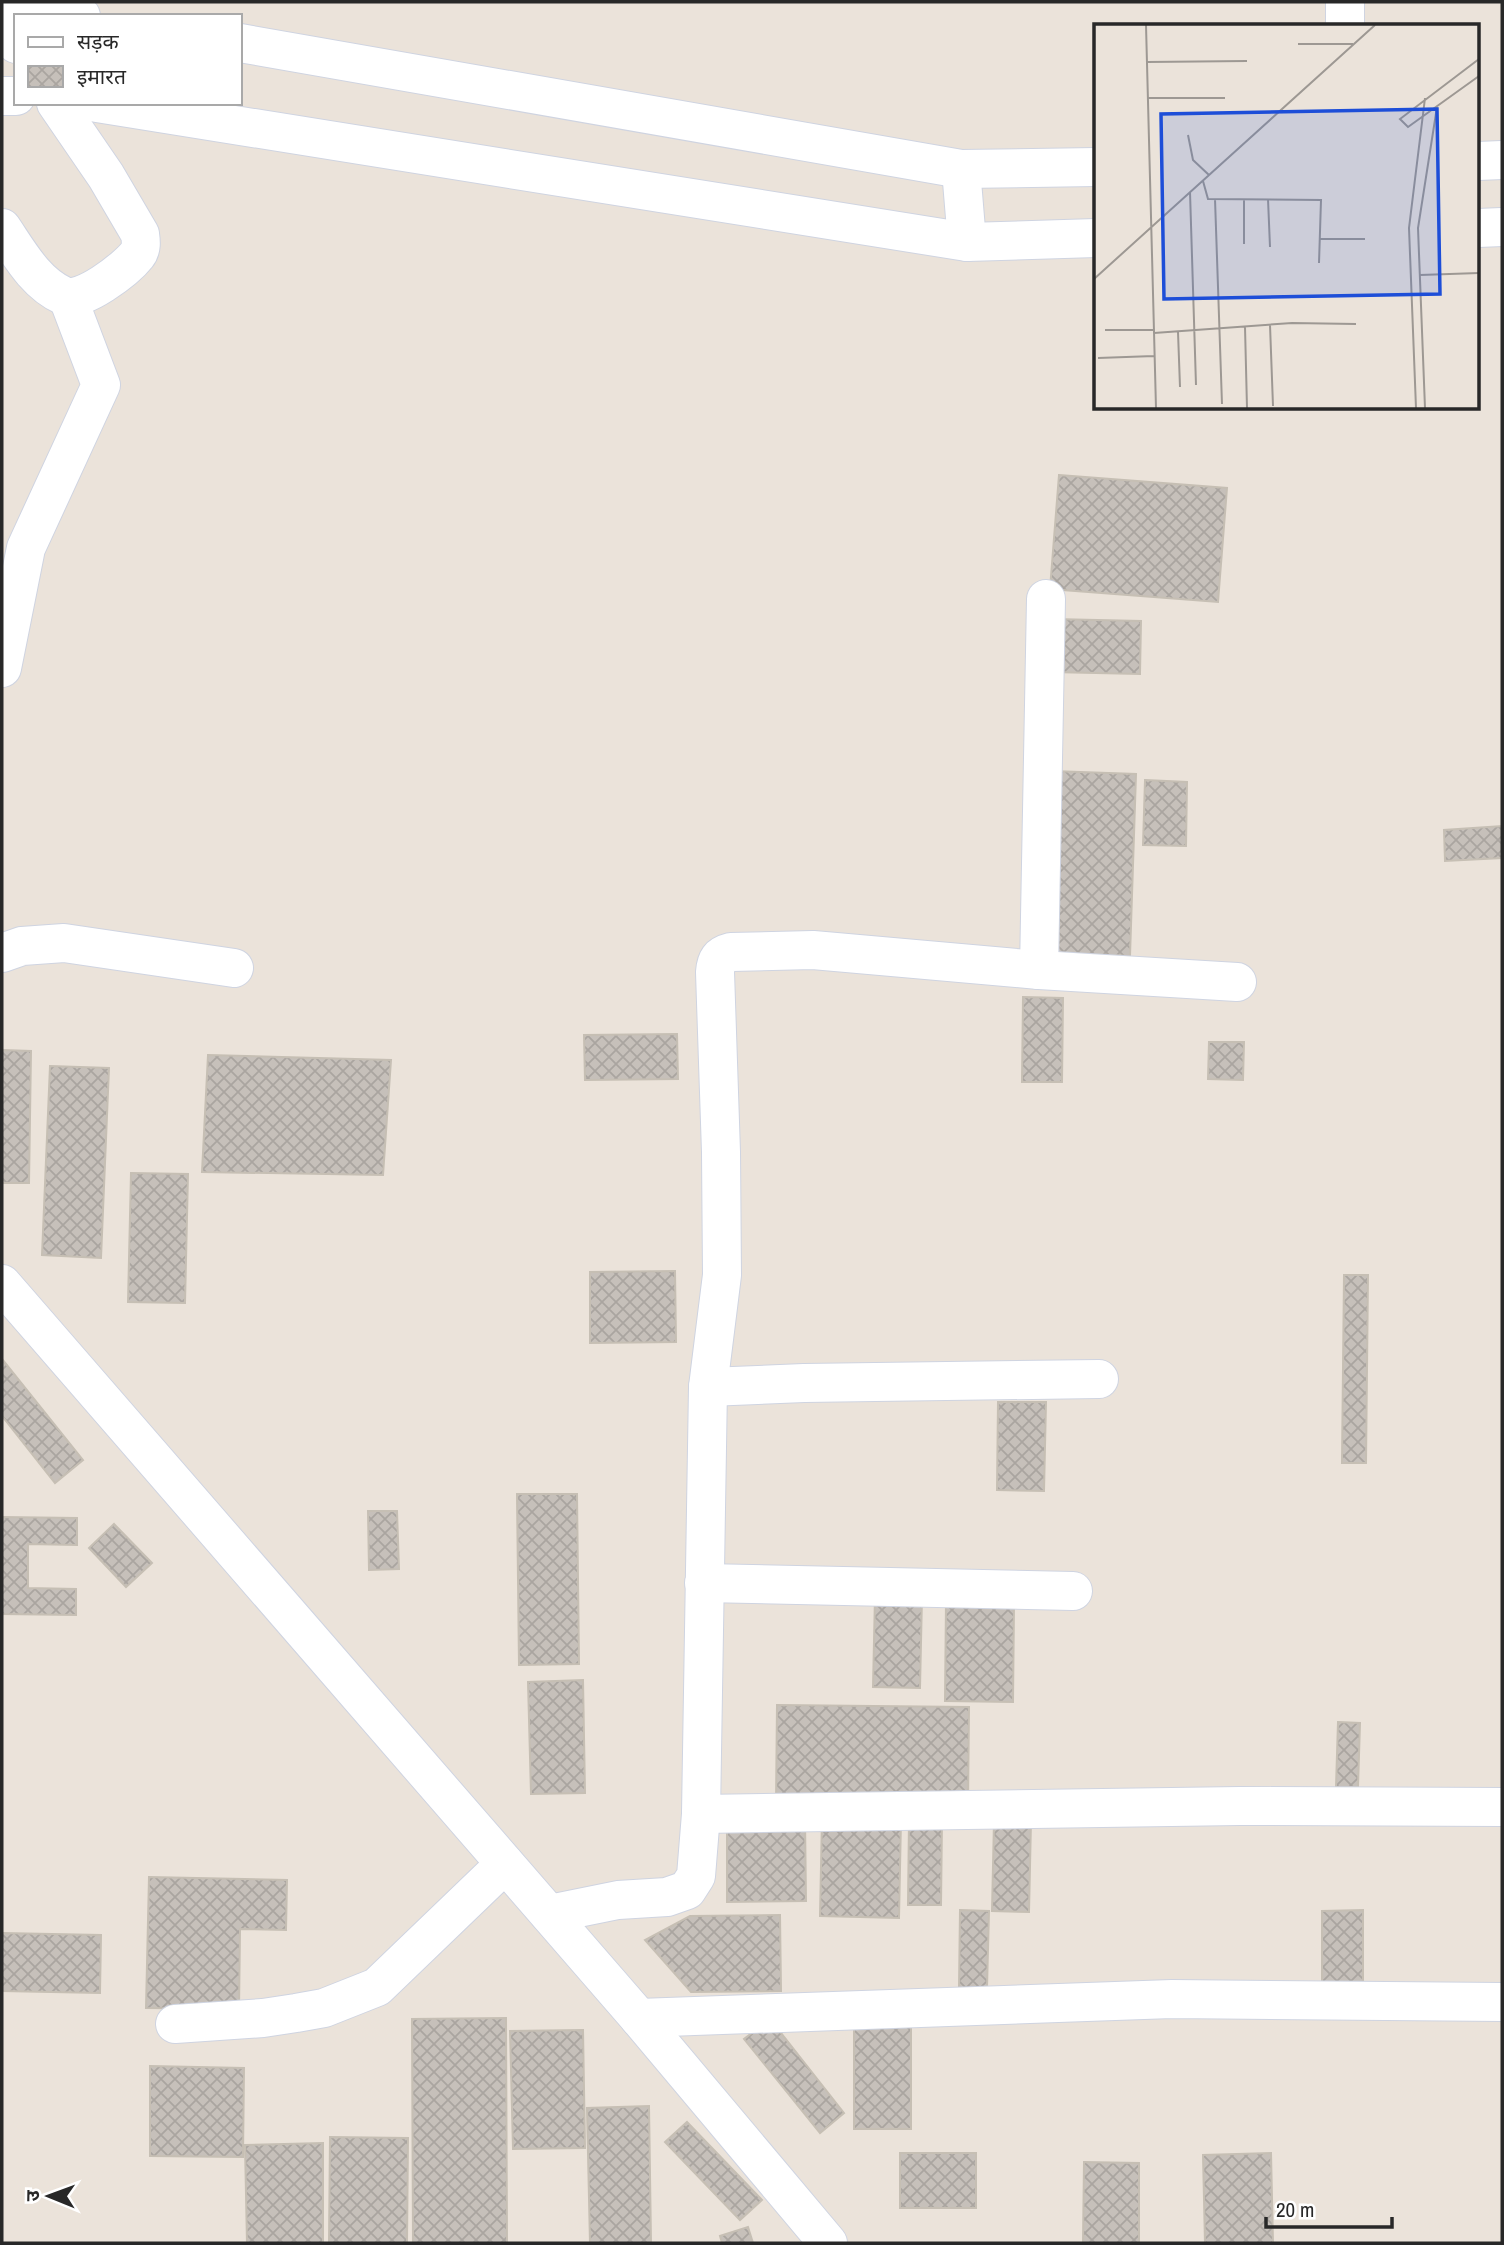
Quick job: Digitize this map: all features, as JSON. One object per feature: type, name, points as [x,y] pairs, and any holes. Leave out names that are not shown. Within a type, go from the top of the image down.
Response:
[{"type":"street","points":[[2,2],[70,14]]},
{"type":"street","points":[[1345,2],[1345,24]]},
{"type":"street","points":[[2,23],[14,41]]},
{"type":"street","points":[[242,43],[961,169],[1094,167]]},
{"type":"street","points":[[2,228],[38,279],[68,298],[79,298],[116,275],[138,253],[140,234],[106,176],[57,105]]},
{"type":"street","points":[[110,105],[967,242],[1094,238]]},
{"type":"street","points":[[1480,161],[1502,160]]},
{"type":"street","points":[[961,169],[967,242]]},
{"type":"street","points":[[1480,228],[1502,227]]},
{"type":"street","points":[[2,667],[26,548],[101,385],[68,298]]},
{"type":"street","points":[[1039,970],[1046,600]]},
{"type":"street","points":[[2,953],[22,946],[64,943],[234,968]]},
{"type":"street","points":[[549,1914],[618,1900],[667,1897],[687,1890],[696,1876],[701,1814],[708,1387],[722,1275],[715,972],[719,957],[731,953],[813,950],[1039,970],[1237,982]]},
{"type":"street","points":[[2,1284],[639,2018],[828,2243]]},
{"type":"street","points":[[708,1387],[818,1382],[1099,1379]]},
{"type":"street","points":[[704,1583],[1073,1591]]},
{"type":"street","points":[[701,1814],[1240,1806],[1502,1807]]},
{"type":"street","points":[[175,2024],[263,2018],[310,2010],[346,2000],[377,1987],[505,1864]]},
{"type":"street","points":[[639,2018],[1172,1999],[1502,2003]]},
{"type":"building","points":[[1059,475],[1227,488],[1218,602],[1050,589]]},
{"type":"building","points":[[1053,619],[1141,621],[1140,674],[1051,672]]},
{"type":"building","points":[[1052,771],[1136,774],[1130,956],[1046,952]]},
{"type":"building","points":[[1145,780],[1187,782],[1186,846],[1143,845]]},
{"type":"building","points":[[1502,826],[1502,858],[1445,861],[1444,830]]},
{"type":"building","points":[[1023,997],[1063,998],[1062,1082],[1022,1082]]},
{"type":"building","points":[[677,1034],[678,1079],[585,1080],[584,1035]]},
{"type":"building","points":[[1209,1042],[1244,1042],[1243,1080],[1208,1079]]},
{"type":"building","points":[[2,1050],[31,1051],[29,1183],[2,1183]]},
{"type":"building","points":[[208,1055],[391,1060],[383,1175],[202,1172]]},
{"type":"building","points":[[50,1066],[109,1068],[101,1258],[42,1255]]},
{"type":"building","points":[[131,1173],[188,1174],[185,1303],[128,1302]]},
{"type":"building","points":[[675,1271],[676,1342],[590,1343],[590,1272]]},
{"type":"building","points":[[1344,1275],[1368,1275],[1366,1463],[1342,1463]]},
{"type":"building","points":[[2,1359],[83,1460],[55,1483],[2,1416]]},
{"type":"building","points":[[998,1402],[1046,1402],[1044,1491],[997,1490]]},
{"type":"building","points":[[517,1494],[577,1494],[579,1664],[519,1665]]},
{"type":"building","points":[[368,1511],[397,1511],[399,1569],[369,1570]]},
{"type":"building","points":[[2,1517],[77,1518],[77,1545],[28,1544],[28,1588],[76,1589],[76,1615],[2,1614]]},
{"type":"building","points":[[114,1524],[152,1563],[126,1587],[89,1548]]},
{"type":"building","points":[[875,1596],[922,1597],[920,1688],[873,1687]]},
{"type":"building","points":[[946,1603],[1014,1604],[1013,1702],[945,1701]]},
{"type":"building","points":[[583,1680],[585,1793],[531,1794],[528,1682]]},
{"type":"building","points":[[777,1705],[969,1707],[968,1804],[776,1803]]},
{"type":"building","points":[[1338,1722],[1360,1723],[1358,1787],[1336,1787]]},
{"type":"building","points":[[822,1818],[901,1819],[899,1918],[820,1916]]},
{"type":"building","points":[[727,1819],[805,1819],[806,1901],[727,1902]]},
{"type":"building","points":[[909,1820],[942,1820],[941,1905],[908,1905]]},
{"type":"building","points":[[994,1821],[1031,1821],[1029,1912],[992,1911]]},
{"type":"building","points":[[149,1877],[287,1880],[286,1930],[240,1929],[239,2009],[146,2008]]},
{"type":"building","points":[[960,1910],[989,1911],[987,1988],[959,1988]]},
{"type":"building","points":[[1363,1910],[1363,1984],[1322,1984],[1322,1911]]},
{"type":"building","points":[[780,1915],[781,1991],[691,1992],[645,1940],[690,1916]]},
{"type":"building","points":[[2,1933],[101,1935],[100,1993],[2,1991]]},
{"type":"building","points":[[854,2015],[911,2015],[911,2129],[854,2129]]},
{"type":"building","points":[[506,2018],[507,2243],[413,2243],[412,2019]]},
{"type":"building","points":[[770,2019],[844,2113],[820,2133],[744,2039]]},
{"type":"building","points":[[583,2030],[585,2148],[513,2149],[510,2031]]},
{"type":"building","points":[[150,2066],[244,2068],[243,2157],[150,2156]]},
{"type":"building","points":[[649,2106],[651,2243],[590,2243],[587,2108]]},
{"type":"building","points":[[687,2122],[762,2200],[740,2220],[665,2142]]},
{"type":"building","points":[[330,2137],[408,2138],[407,2243],[329,2243]]},
{"type":"building","points":[[323,2143],[323,2243],[247,2243],[245,2145]]},
{"type":"building","points":[[900,2153],[976,2153],[976,2208],[900,2208]]},
{"type":"building","points":[[1271,2153],[1273,2243],[1205,2243],[1203,2155]]},
{"type":"building","points":[[1084,2162],[1139,2163],[1139,2243],[1083,2243]]},
{"type":"building","points":[[748,2227],[753,2243],[722,2243],[720,2236]]}]
